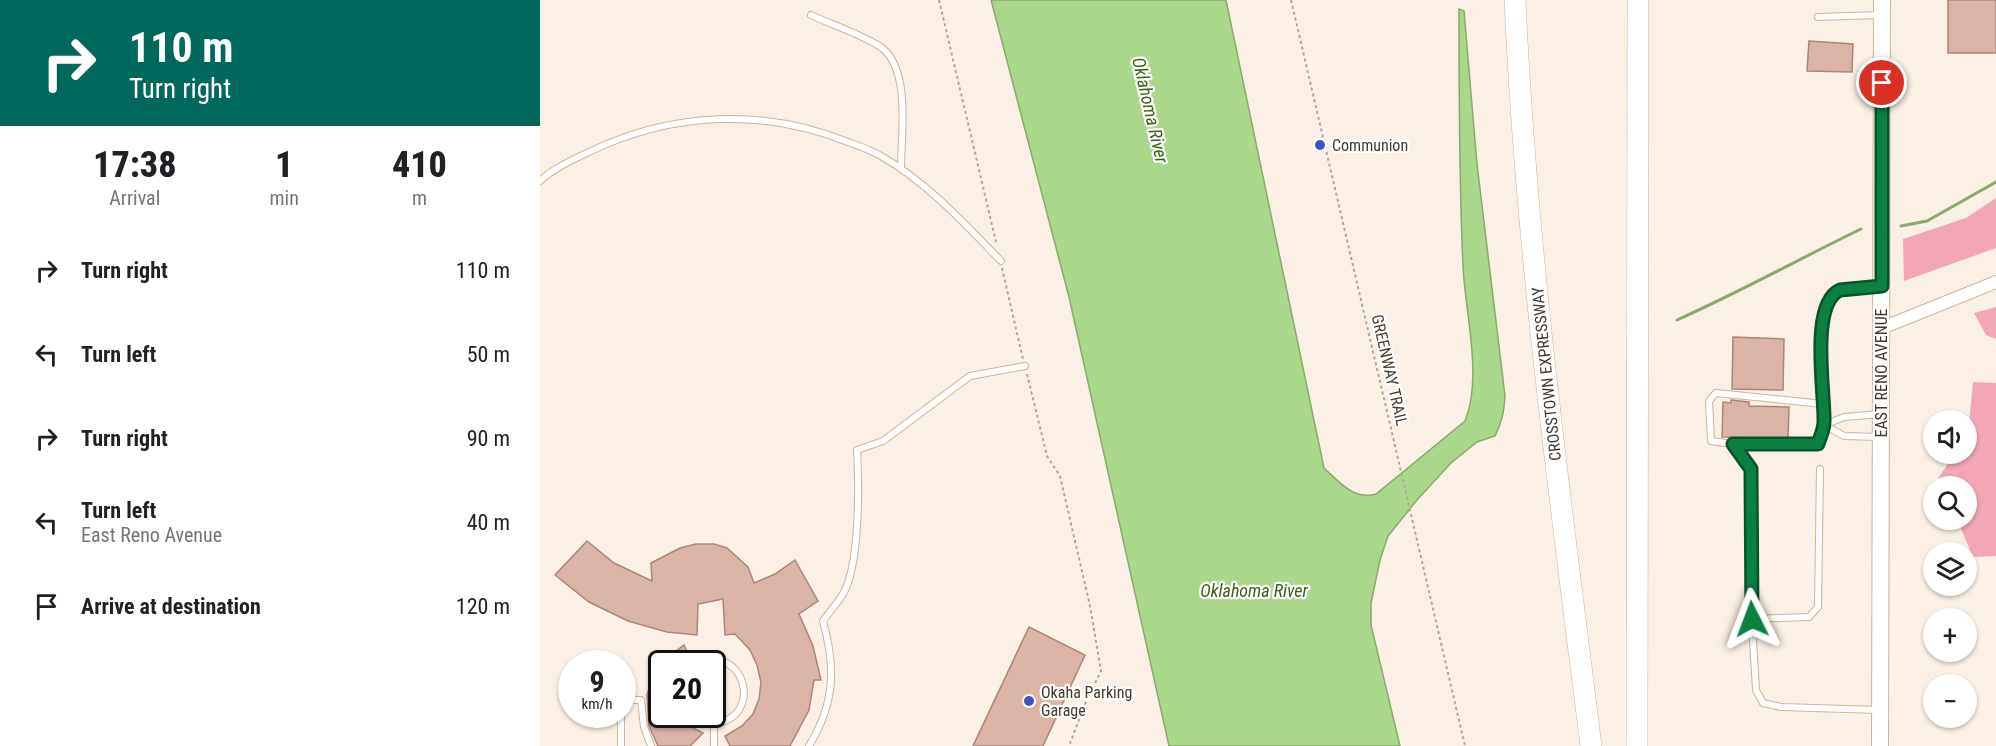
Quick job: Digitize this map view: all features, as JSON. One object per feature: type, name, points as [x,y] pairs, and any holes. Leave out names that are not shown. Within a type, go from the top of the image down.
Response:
[{"type":"highway","name":"CROSSTOWN EXPRESSWAY","points":[[1515,0],[1526,171],[1549,413],[1591,746]]},
{"type":"highway","points":[[1637,746],[1638,0]]},
{"type":"highway","points":[[1636,702],[1644,746]]},
{"type":"main road","name":"EAST RENO AVENUE","points":[[1880,746],[1882,7]]},
{"type":"street","points":[[1882,328],[1996,282]]},
{"type":"lane","points":[[1818,16],[1882,7]]},
{"type":"lane","points":[[811,15],[881,48],[892,59],[902,95],[901,168]]},
{"type":"lane","points":[[540,181],[579,157],[620,137],[702,118],[733,117],[769,120],[824,132],[879,154],[919,180],[1001,261]]},
{"type":"lane","points":[[1823,402],[1716,393],[1709,400],[1710,441],[1733,444],[1818,444],[1824,425],[1823,313],[1826,303],[1833,292],[1882,286]]},
{"type":"lane","points":[[809,746],[822,724],[832,687],[832,652],[823,621],[844,593],[851,564],[859,492],[857,450],[883,441],[970,376],[1025,366]]},
{"type":"lane","points":[[1824,425],[1844,417],[1881,414]]},
{"type":"lane","points":[[1824,425],[1844,436],[1881,437]]},
{"type":"lane","points":[[1733,444],[1751,469],[1752,619],[1756,690],[1763,703],[1781,707],[1880,710]]},
{"type":"lane","points":[[1752,619],[1809,617],[1818,607],[1820,469]]},
{"type":"lane","points":[[726,663],[736,669],[745,689],[739,710],[726,719]]},
{"type":"lane","points":[[636,700],[641,700],[644,727],[651,746]]},
{"type":"lane","points":[[621,728],[621,746]]},
{"type":"lane","points":[[714,728],[714,746]]},
{"type":"path","name":"GREENWAY TRAIL","points":[[1291,0],[1465,746]]},
{"type":"shaded area","points":[[1996,198],[1996,248],[1904,281],[1903,239],[1966,218]]},
{"type":"shaded area","points":[[1996,307],[1996,339],[1986,335],[1974,313]]},
{"type":"shaded area","points":[[1973,382],[1996,383],[1996,556],[1977,557],[1977,542],[1967,542],[1962,530],[1977,530],[1977,476],[1940,476],[1948,464],[1977,464],[1977,410],[1970,410]]},
{"type":"water","name":"Oklahoma River","points":[[991,0],[1226,0],[1324,468],[1348,489],[1361,495],[1376,494],[1465,421],[1470,404],[1473,365],[1464,284],[1460,170],[1459,9],[1464,11],[1477,164],[1505,402],[1495,436],[1477,442],[1451,463],[1388,536],[1380,560],[1371,603],[1371,625],[1400,746],[1169,746],[1069,297]]},
{"type":"building","points":[[1948,0],[1996,0],[1996,53],[1948,53]]},
{"type":"building","points":[[1809,41],[1853,44],[1852,72],[1807,71]]},
{"type":"building","points":[[1733,337],[1784,339],[1783,390],[1732,389]]},
{"type":"building","points":[[1731,400],[1749,402],[1749,406],[1789,407],[1788,439],[1722,437],[1723,402],[1731,403]]},
{"type":"building","points":[[587,541],[614,563],[652,581],[651,563],[680,548],[696,544],[714,544],[727,548],[748,567],[754,583],[775,574],[795,560],[818,601],[799,614],[813,646],[821,680],[814,680],[809,710],[790,746],[730,746],[725,736],[742,726],[753,714],[759,699],[761,682],[750,650],[735,634],[725,635],[723,599],[698,604],[697,635],[667,632],[628,621],[589,602],[555,575]]},
{"type":"building","name":"Okaha Parking Garage","points":[[1029,627],[1085,655],[1043,746],[973,746]]},
{"type":"building","points":[[650,728],[693,728],[703,733],[690,746],[658,746]]},
{"type":"waterway","points":[[1901,226],[1927,221],[1996,182]]},
{"type":"waterway","points":[[1677,320],[1861,229]]},
{"type":"place","name":"Communion","points":[[1320,145]]},
{"type":"place","name":"Okaha Parking Garage","points":[[1029,701]]},
{"type":"route","points":[[1752,619],[1751,469],[1733,444],[1818,444],[1824,425],[1821,358],[1823,313],[1826,303],[1833,292],[1860,286],[1882,286],[1882,83]]}]
